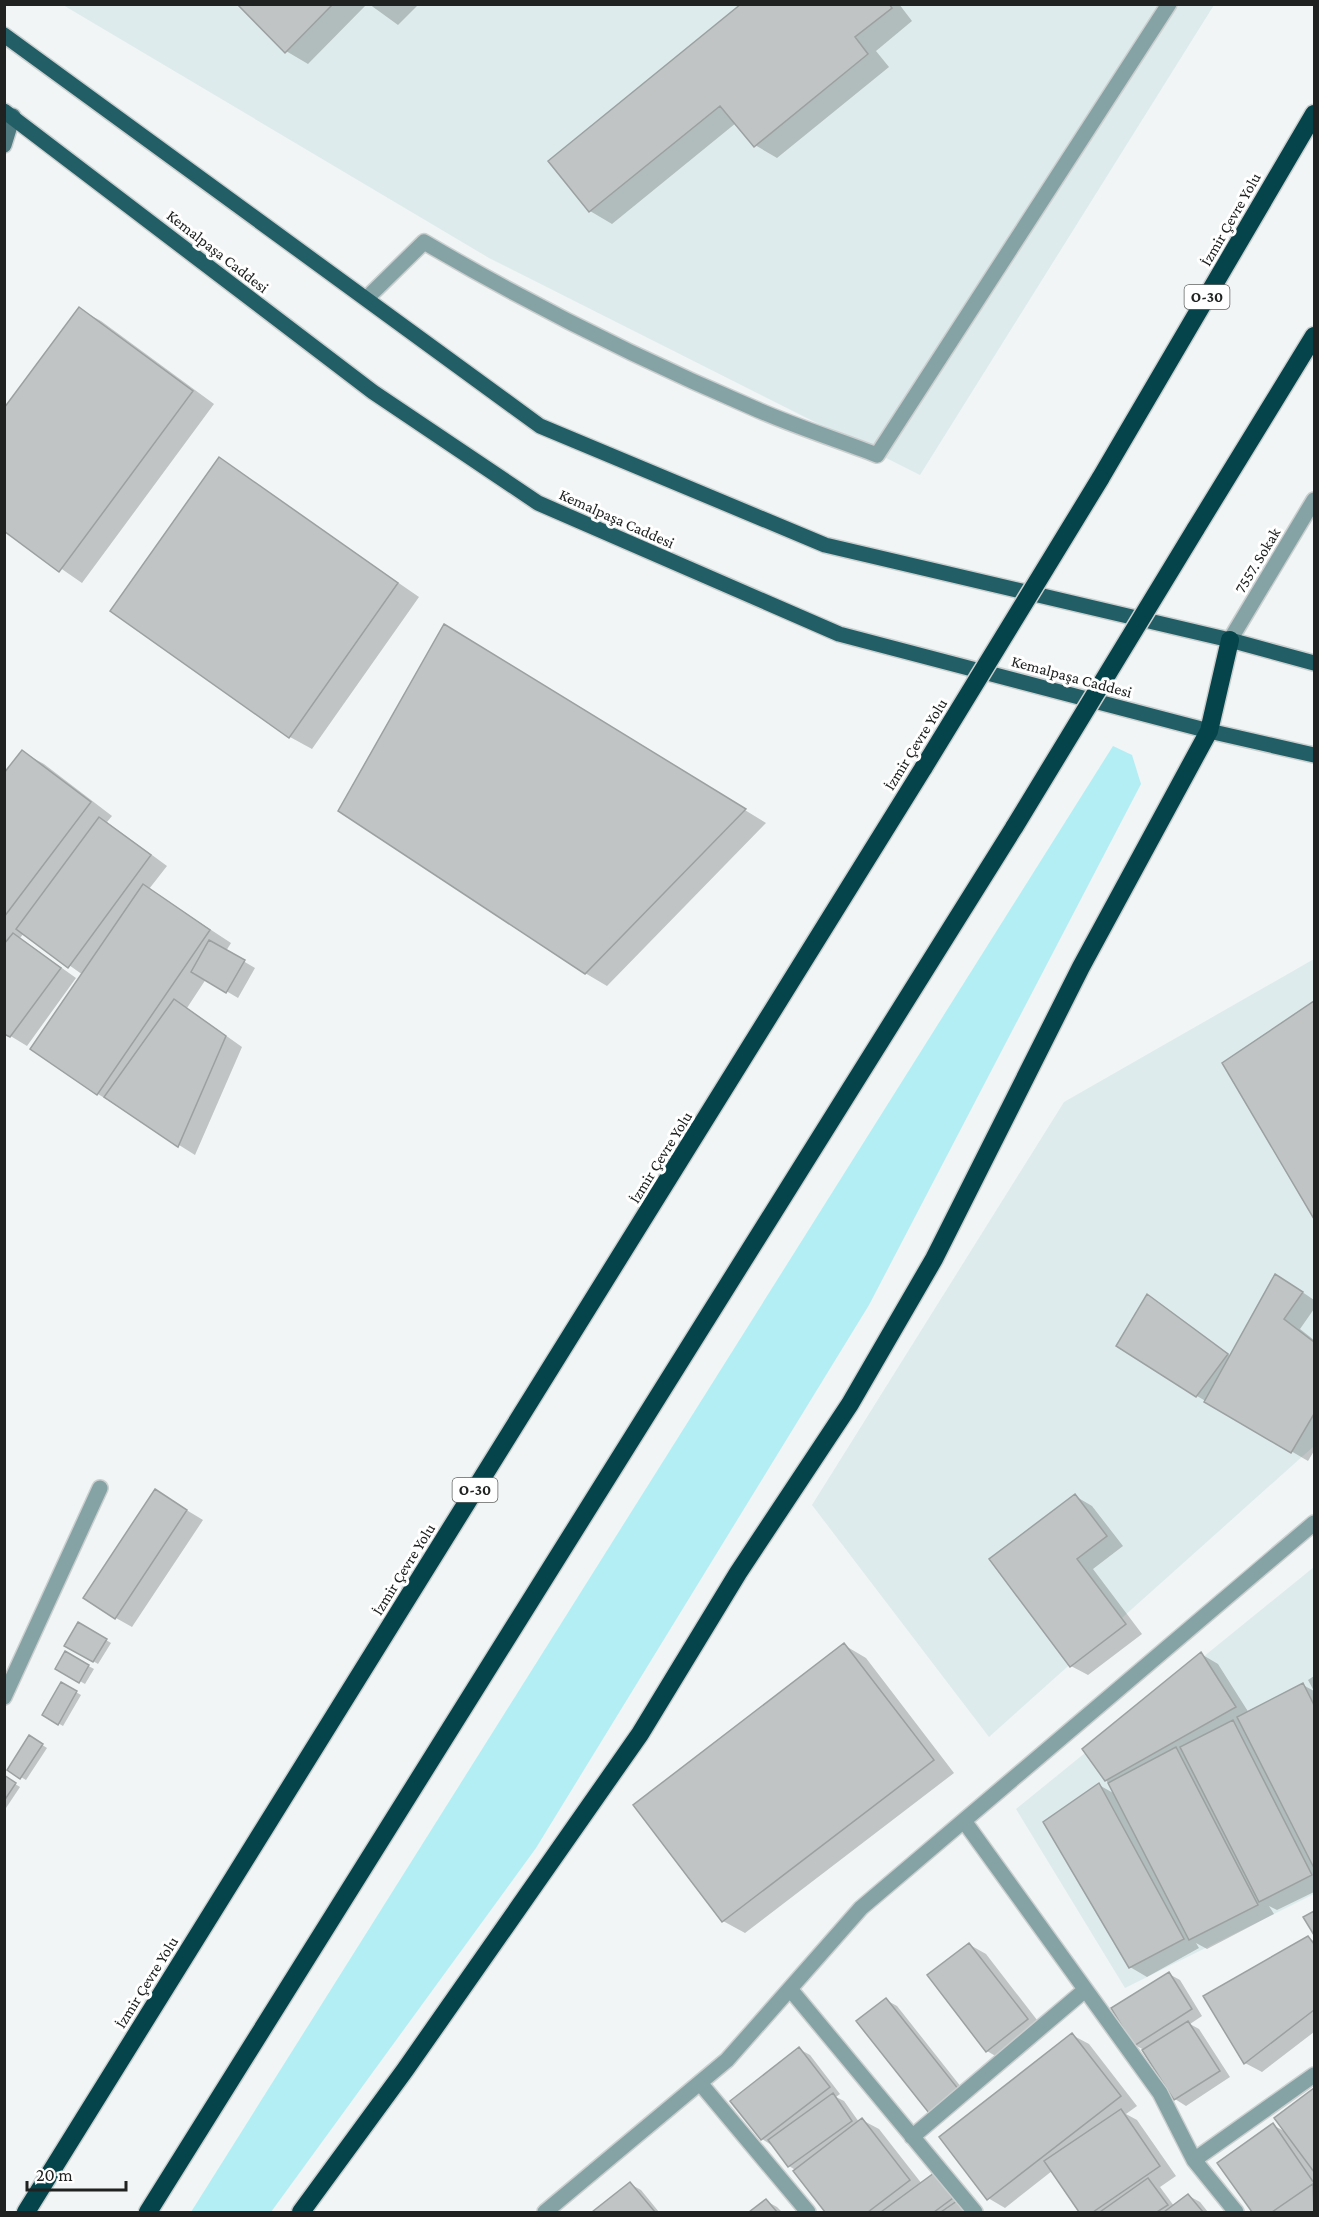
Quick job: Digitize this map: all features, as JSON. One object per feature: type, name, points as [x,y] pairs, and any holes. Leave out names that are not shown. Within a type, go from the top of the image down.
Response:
[{"type":"highway","name":"İzmir Çevre Yolu","points":[[26,2212],[924,767],[1100,479],[1314,114]]},
{"type":"highway","points":[[148,2212],[1015,826],[1314,336]]},
{"type":"highway","points":[[301,2212],[405,2070],[640,1734],[738,1573],[850,1404],[934,1259],[1081,967],[1209,730],[1230,640]]},
{"type":"main road","points":[[4,35],[540,426],[825,545],[1230,640],[1314,663]]},
{"type":"main road","points":[[4,145],[9,113]]},
{"type":"main road","name":"Kemalpaşa Caddesi","points":[[9,113],[373,392],[538,503],[839,634],[1314,755]]},
{"type":"street","points":[[367,298],[424,242],[497,285],[586,330],[759,411],[877,455],[1169,4]]},
{"type":"street","name":"7557. Sokak","points":[[1230,640],[1314,500]]},
{"type":"street","points":[[4,1697],[100,1488]]},
{"type":"street","points":[[553,2210],[727,2060],[861,1908],[1314,1523]]},
{"type":"street","points":[[964,1821],[1160,2093],[1194,2160],[1236,2212]]},
{"type":"street","points":[[790,1989],[975,2212]]},
{"type":"street","points":[[912,2137],[1085,1989]]},
{"type":"street","points":[[1194,2160],[1314,2075]]},
{"type":"street","points":[[700,2083],[808,2212]]},
{"type":"shaded area","points":[[63,5],[1214,5],[920,475],[489,258]]},
{"type":"shaded area","points":[[1113,746],[1132,755],[1141,784],[869,1305],[536,1848],[271,2212],[191,2212]]},
{"type":"shaded area","points":[[1314,959],[1314,1446],[989,1737],[812,1505],[1064,1102]]},
{"type":"shaded area","points":[[1314,1567],[1314,1894],[1125,1988],[1016,1809]]},
{"type":"building","points":[[237,4],[333,4],[285,53]]},
{"type":"building","points":[[741,4],[889,4],[892,8],[855,37],[868,54],[754,147],[720,106],[589,212],[548,161]]},
{"type":"building","points":[[79,307],[193,391],[59,572],[4,531],[4,408]]},
{"type":"building","points":[[219,457],[398,583],[289,738],[110,611]]},
{"type":"building","points":[[444,624],[746,809],[585,974],[338,811]]},
{"type":"building","points":[[22,750],[91,802],[4,917],[4,773]]},
{"type":"building","points":[[99,817],[151,855],[68,968],[16,929]]},
{"type":"building","points":[[143,884],[210,930],[97,1095],[30,1049]]},
{"type":"building","points":[[13,933],[61,968],[10,1037],[4,1034],[4,944]]},
{"type":"building","points":[[209,940],[245,960],[226,993],[191,972]]},
{"type":"building","points":[[174,999],[226,1036],[178,1147],[104,1097]]},
{"type":"building","points":[[1314,1001],[1314,1219],[1222,1063]]},
{"type":"building","points":[[1275,1274],[1303,1292],[1284,1319],[1314,1342],[1314,1414],[1291,1453],[1204,1402]]},
{"type":"building","points":[[1147,1294],[1228,1354],[1196,1397],[1116,1346]]},
{"type":"building","points":[[155,1489],[187,1510],[115,1619],[83,1598]]},
{"type":"building","points":[[1075,1494],[1107,1536],[1077,1559],[1126,1624],[1070,1667],[989,1559]]},
{"type":"building","points":[[78,1622],[107,1639],[93,1662],[64,1646]]},
{"type":"building","points":[[844,1643],[934,1760],[722,1922],[633,1805]]},
{"type":"building","points":[[65,1651],[89,1665],[79,1683],[55,1669]]},
{"type":"building","points":[[1201,1652],[1236,1707],[1105,1781],[1082,1749]]},
{"type":"building","points":[[61,1682],[77,1691],[58,1725],[42,1715]]},
{"type":"building","points":[[1303,1683],[1314,1705],[1314,1868],[1237,1717]]},
{"type":"building","points":[[1233,1720],[1312,1875],[1259,1902],[1180,1747]]},
{"type":"building","points":[[29,1735],[43,1744],[20,1779],[7,1770]]},
{"type":"building","points":[[1176,1747],[1258,1905],[1189,1940],[1108,1783]]},
{"type":"building","points":[[4,1775],[16,1783],[4,1801]]},
{"type":"building","points":[[1099,1783],[1184,1939],[1129,1968],[1043,1822]]},
{"type":"building","points":[[1314,1911],[1314,1935],[1303,1917]]},
{"type":"building","points":[[1308,1936],[1314,1944],[1314,2010],[1244,2064],[1203,1996]]},
{"type":"building","points":[[969,1943],[1028,2019],[986,2052],[927,1975]]},
{"type":"building","points":[[1169,1972],[1192,2009],[1134,2046],[1111,2008]]},
{"type":"building","points":[[886,1998],[959,2090],[929,2113],[856,2021]]},
{"type":"building","points":[[1188,2021],[1220,2071],[1174,2100],[1142,2050]]},
{"type":"building","points":[[1072,2033],[1121,2096],[987,2200],[939,2137]]},
{"type":"building","points":[[799,2047],[830,2087],[761,2140],[730,2101]]},
{"type":"building","points":[[1314,2088],[1314,2172],[1274,2118]]},
{"type":"building","points":[[833,2093],[852,2121],[788,2167],[768,2140]]},
{"type":"building","points":[[1121,2109],[1160,2166],[1093,2212],[1079,2212],[1044,2161]]},
{"type":"building","points":[[862,2118],[910,2180],[868,2212],[825,2212],[793,2171]]},
{"type":"building","points":[[1273,2123],[1314,2183],[1272,2212],[1252,2212],[1217,2163]]},
{"type":"building","points":[[934,2173],[953,2198],[934,2212],[881,2212]]},
{"type":"building","points":[[1148,2178],[1168,2205],[1157,2212],[1100,2212]]},
{"type":"building","points":[[630,2182],[655,2212],[592,2212]]},
{"type":"building","points":[[1313,2184],[1314,2212],[1272,2212]]},
{"type":"building","points":[[1188,2194],[1203,2212],[1164,2212]]},
{"type":"building","points":[[766,2199],[777,2212],[749,2212]]},
{"type":"building","points":[[957,2201],[966,2212],[941,2212]]}]
